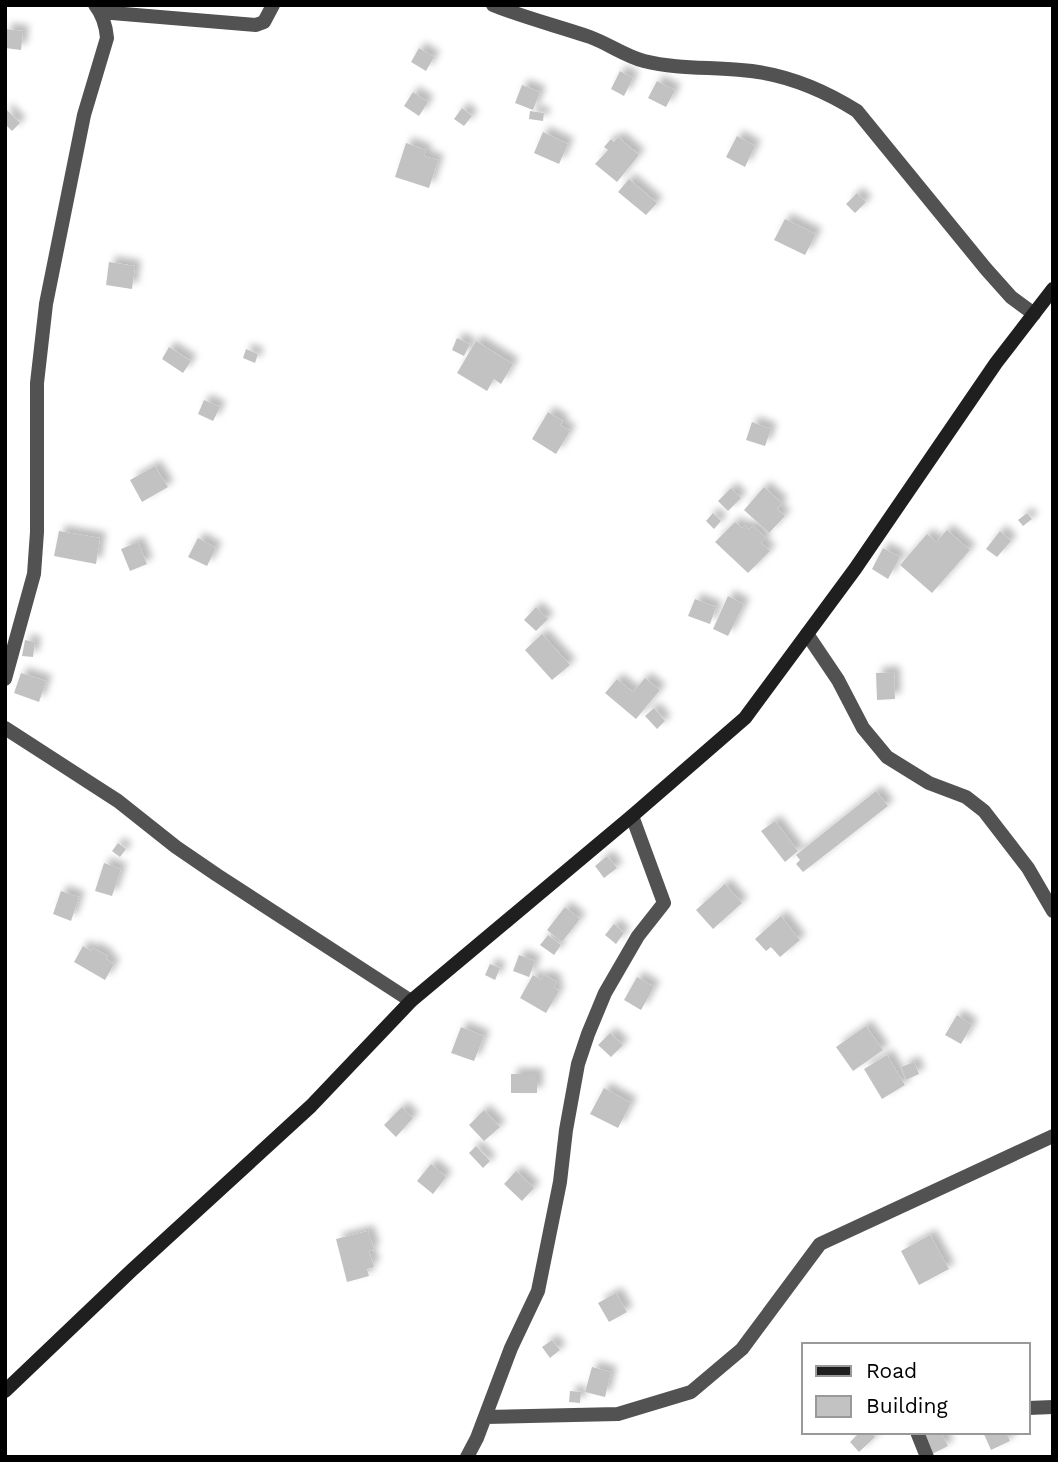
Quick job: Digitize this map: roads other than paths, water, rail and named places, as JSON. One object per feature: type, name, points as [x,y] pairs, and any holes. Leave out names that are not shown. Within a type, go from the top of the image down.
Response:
[{"type":"street","points":[[5,679],[34,574],[37,532],[37,383],[44,317],[84,115],[107,38],[98,9],[256,26],[264,22],[273,5]]},
{"type":"street","points":[[493,5],[593,38],[642,61],[695,68],[743,70],[800,83],[834,96],[856,111],[986,269],[1011,297],[1034,314]]},
{"type":"street","points":[[5,1391],[311,1106],[411,1001],[745,718],[918,478],[996,363],[1053,289]]},
{"type":"street","points":[[807,634],[838,680],[863,728],[887,757],[929,783],[966,797],[985,811],[1028,868],[1053,911]]},
{"type":"street","points":[[5,728],[118,801],[176,848],[411,1001]]},
{"type":"street","points":[[467,1457],[511,1348],[538,1291],[560,1182],[578,1064],[588,1034],[605,993],[638,936],[664,903],[632,816]]},
{"type":"street","points":[[485,1417],[618,1414],[691,1392],[742,1349],[820,1244],[1053,1136]]},
{"type":"street","points":[[1030,1408],[1053,1407]]},
{"type":"street","points":[[918,1434],[927,1457]]}]
